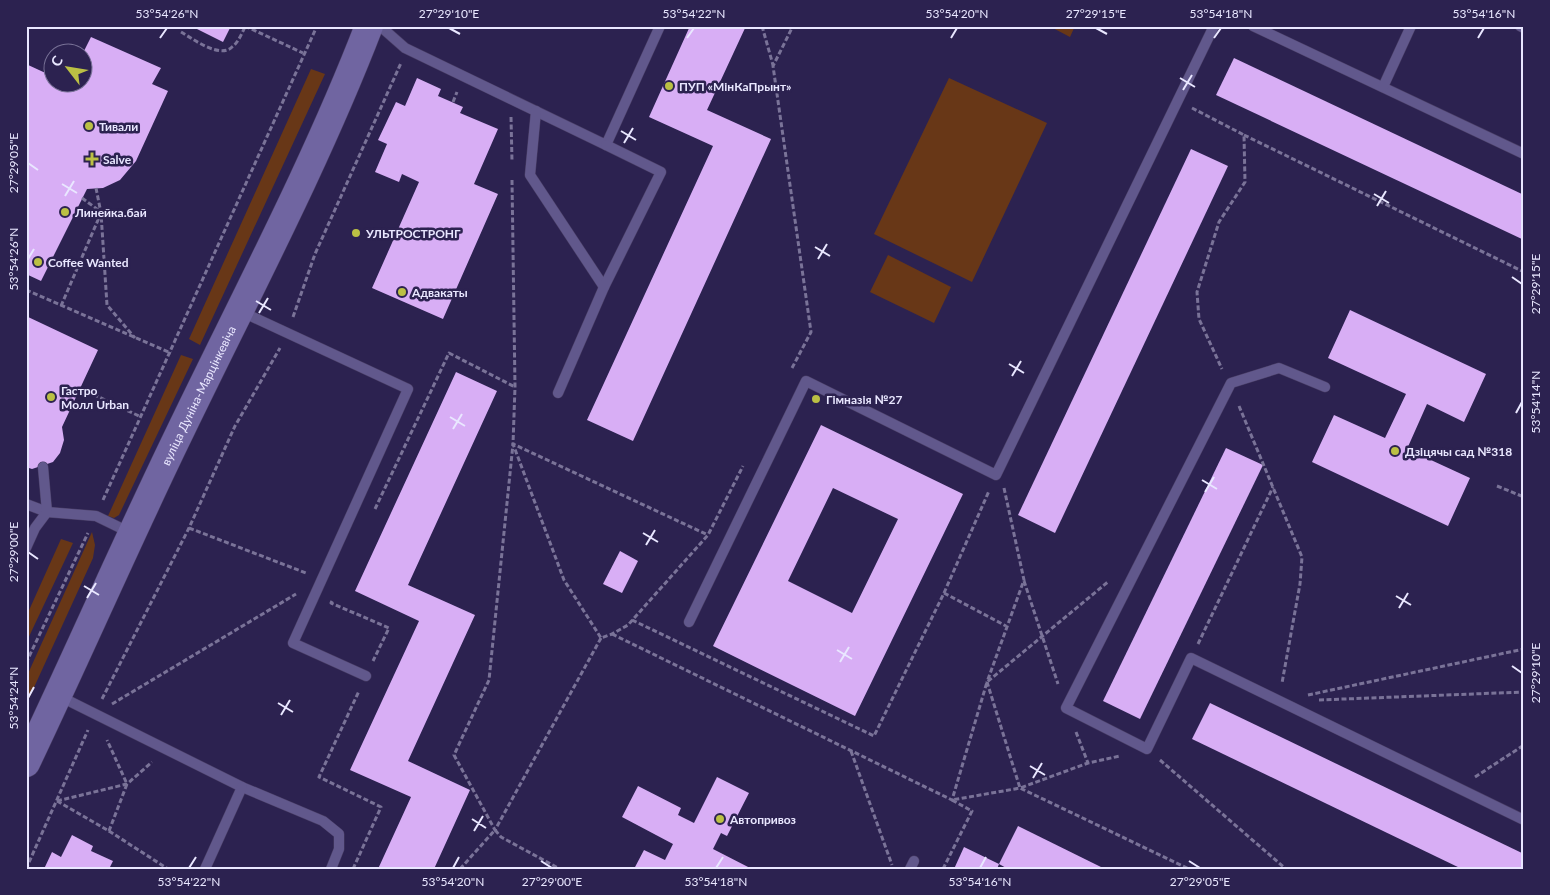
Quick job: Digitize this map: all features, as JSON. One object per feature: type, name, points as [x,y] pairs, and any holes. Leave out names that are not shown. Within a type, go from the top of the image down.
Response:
[{"type":"street","name":"вуліца Дуніна-Марцінкевіча","points":[[26,764],[131,533],[240,311],[350,75],[368,26]]},
{"type":"lane","points":[[380,26],[405,48],[661,172],[604,287],[558,394]]},
{"type":"lane","points":[[606,144],[660,26]]},
{"type":"lane","points":[[689,622],[806,381],[996,475],[1214,26]]},
{"type":"lane","points":[[1253,26],[1524,154]]},
{"type":"lane","points":[[1383,87],[1412,26]]},
{"type":"lane","points":[[1520,26],[1524,28]]},
{"type":"lane","points":[[536,111],[530,175],[604,287]]},
{"type":"lane","points":[[240,311],[408,389],[293,643],[366,676]]},
{"type":"lane","points":[[1325,387],[1279,368],[1237,381],[1230,386],[1066,708],[1148,750],[1191,658],[1524,820]]},
{"type":"lane","points":[[26,548],[35,528],[47,512],[43,467]]},
{"type":"lane","points":[[26,504],[47,512],[96,516],[131,533]]},
{"type":"lane","points":[[58,696],[242,786],[322,822],[339,834],[340,849],[331,869]]},
{"type":"lane","points":[[205,869],[242,786]]},
{"type":"path","points":[[181,32],[218,51],[226,51],[234,47],[245,26],[303,53]]},
{"type":"path","points":[[26,663],[171,353],[303,53],[317,26]]},
{"type":"path","points":[[762,26],[773,66],[811,332],[789,376]]},
{"type":"path","points":[[773,66],[793,26]]},
{"type":"path","points":[[26,869],[95,714],[189,528],[235,426],[262,382],[288,332],[315,254],[401,63],[405,48]]},
{"type":"path","points":[[453,102],[459,89]]},
{"type":"path","points":[[1178,101],[1524,272]]},
{"type":"path","points":[[511,113],[512,162]]},
{"type":"path","points":[[1244,135],[1245,182],[1219,222],[1197,292],[1199,319],[1230,386],[1302,556],[1300,584],[1278,701],[1524,649]]},
{"type":"path","points":[[512,171],[515,387],[513,444],[489,680],[454,755],[495,830],[501,837],[560,869]]},
{"type":"path","points":[[96,188],[101,213],[107,306],[135,338]]},
{"type":"path","points":[[82,198],[101,213]]},
{"type":"path","points":[[61,306],[101,213]]},
{"type":"path","points":[[26,290],[171,353]]},
{"type":"path","points":[[372,515],[449,353],[515,387]]},
{"type":"path","points":[[80,388],[141,417]]},
{"type":"path","points":[[513,444],[708,535]]},
{"type":"path","points":[[513,444],[564,580],[601,638]]},
{"type":"path","points":[[460,869],[495,830],[601,638],[612,634],[632,620],[708,535],[744,464]]},
{"type":"path","points":[[1003,484],[1024,580],[1066,708],[1088,763]]},
{"type":"path","points":[[1497,486],[1524,497]]},
{"type":"path","points":[[632,620],[874,736],[944,593],[991,487]]},
{"type":"path","points":[[1191,658],[1273,487]]},
{"type":"path","points":[[189,528],[321,579]]},
{"type":"path","points":[[987,682],[1116,575]]},
{"type":"path","points":[[95,714],[321,579]]},
{"type":"path","points":[[952,800],[987,682],[1024,580]]},
{"type":"path","points":[[944,593],[1006,626]]},
{"type":"path","points":[[335,595],[331,603],[389,628],[319,777],[381,807],[353,869]]},
{"type":"path","points":[[612,634],[972,810],[943,869]]},
{"type":"path","points":[[987,682],[1020,788],[1189,869]]},
{"type":"path","points":[[1318,700],[1524,692]]},
{"type":"path","points":[[95,714],[127,784]]},
{"type":"path","points":[[1458,788],[1524,745]]},
{"type":"path","points":[[109,831],[127,784],[167,748]]},
{"type":"path","points":[[952,800],[1020,788],[1088,763],[1148,750],[1286,869]]},
{"type":"path","points":[[850,751],[894,869]]},
{"type":"path","points":[[57,801],[127,784]]},
{"type":"path","points":[[57,801],[109,831],[168,869]]},
{"type":"shaded area","points":[[1049,26],[1075,26],[1070,37]]},
{"type":"shaded area","points":[[311,69],[325,74],[200,345],[189,339]]},
{"type":"shaded area","points":[[949,78],[1047,123],[972,282],[874,234]]},
{"type":"shaded area","points":[[888,255],[951,287],[934,323],[870,292]]},
{"type":"shaded area","points":[[181,355],[193,359],[119,515],[114,518],[108,516]]},
{"type":"shaded area","points":[[92,532],[95,545],[93,558],[26,705],[26,678]]},
{"type":"shaded area","points":[[61,539],[73,543],[26,643],[26,617]]},
{"type":"building","points":[[191,26],[231,26],[223,42]]},
{"type":"building","points":[[690,26],[746,26],[707,110],[771,139],[633,441],[587,420],[713,146],[649,117]]},
{"type":"building","name":"Тивали","points":[[91,37],[161,68],[152,84],[168,91],[136,161],[120,180],[103,188],[87,189],[41,281],[26,274],[26,64],[42,71],[42,92],[92,92],[92,42],[88,42]]},
{"type":"building","points":[[1234,58],[1524,195],[1524,240],[1216,95]]},
{"type":"building","points":[[417,78],[441,89],[438,96],[463,107],[460,113],[498,129],[474,184],[498,194],[443,319],[372,288],[419,182],[402,174],[399,182],[375,172],[387,144],[378,140],[396,102],[405,106]]},
{"type":"building","points":[[1191,149],[1228,166],[1055,533],[1018,515]]},
{"type":"building","points":[[1350,310],[1486,374],[1464,422],[1427,404],[1407,449],[1470,478],[1448,526],[1312,462],[1334,415],[1385,438],[1406,394],[1328,358]]},
{"type":"building","name":"Гастро Молл Urban","points":[[26,316],[98,350],[62,427],[64,440],[60,453],[53,462],[32,469],[26,467]]},
{"type":"building","points":[[456,372],[497,391],[408,585],[475,615],[408,761],[470,790],[434,869],[378,869],[411,797],[350,770],[419,621],[355,591]]},
{"type":"building","points":[[821,425],[963,494],[855,716],[713,646]],"holes":[[[833,488],[898,519],[852,613],[788,581]]]},
{"type":"building","points":[[1226,448],[1263,465],[1140,719],[1103,701]]},
{"type":"building","points":[[620,551],[638,561],[622,593],[603,584]]},
{"type":"building","points":[[1210,703],[1524,854],[1524,869],[1462,869],[1192,739]]},
{"type":"building","points":[[717,777],[749,793],[727,836],[721,833],[713,849],[752,869],[634,869],[644,850],[665,860],[673,844],[622,817],[638,786],[681,808],[678,815],[694,823]]},
{"type":"building","points":[[1018,826],[1105,869],[1008,869],[999,864]]},
{"type":"building","points":[[72,835],[93,846],[91,851],[113,861],[109,869],[44,869],[52,852],[61,857]]},
{"type":"building","points":[[964,847],[999,864],[997,869],[954,869]]},
{"type":"place","name":"ПУП «МінКаПрынт»","points":[[669,86]]},
{"type":"place","name":"Тивали","points":[[89,126]]},
{"type":"place","name":"Salve","points":[[92,159]]},
{"type":"place","name":"Линейка.бай","points":[[65,212]]},
{"type":"place","name":"УЛЬТРОСТРОНГ","points":[[356,233]]},
{"type":"place","name":"Coffee Wanted","points":[[38,262]]},
{"type":"place","name":"Адвакаты","points":[[402,292]]},
{"type":"place","name":"Гастро Молл Urban","points":[[51,397]]},
{"type":"place","name":"Гімназія №27","points":[[816,399]]},
{"type":"place","name":"Дзіцячы сад №318","points":[[1395,451]]},
{"type":"place","name":"Автопривоз","points":[[720,819]]}]
